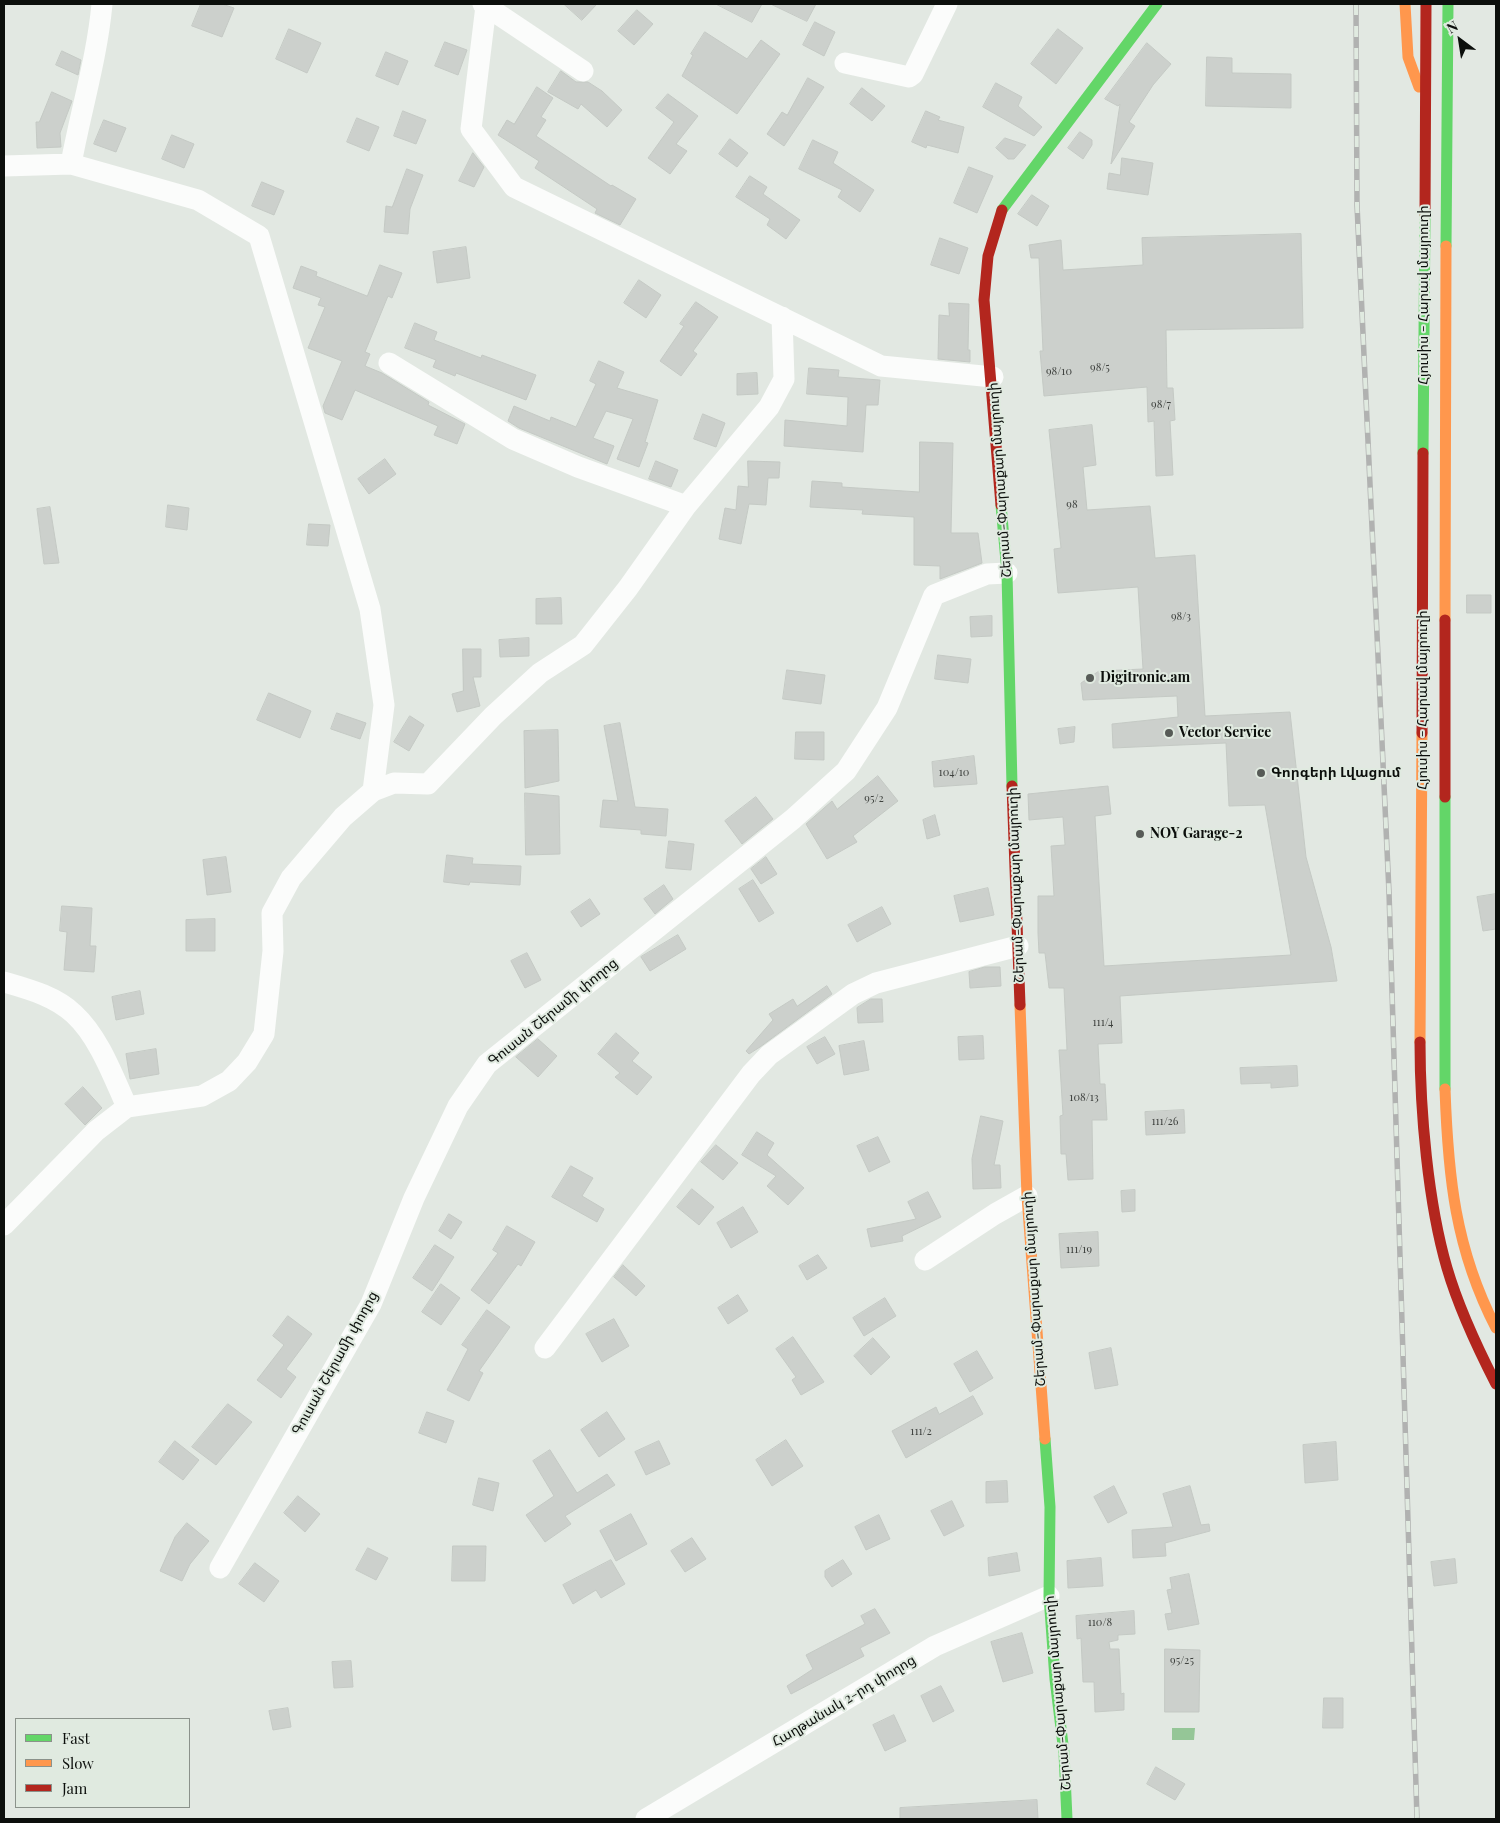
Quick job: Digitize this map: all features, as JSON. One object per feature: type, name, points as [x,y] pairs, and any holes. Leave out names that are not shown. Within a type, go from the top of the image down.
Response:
[{"type":"main road","name":"Շերամ-Փարաքար մայրուղի","points":[[1067,1819],[1064,1753],[1055,1679],[1049,1596],[1050,1507],[1027,1196],[1007,573],[992,377],[984,300],[988,256],[1000,212],[1157,4]]},
{"type":"main road","points":[[1405,4],[1405,45],[1411,72],[1425,97]]},
{"type":"main road","name":"Հյուսիս - Հարավ մայրուղի","points":[[1426,4],[1420,1064],[1428,1166],[1445,1259],[1467,1325],[1496,1384]]},
{"type":"main road","name":"Հյուսիս - Հարավ մայրուղի","points":[[1448,4],[1444,1058],[1448,1149],[1458,1220],[1469,1271],[1480,1301],[1496,1328]]},
{"type":"street","points":[[71,164],[98,44],[102,4]]},
{"type":"street","points":[[844,63],[908,76],[913,74],[948,4]]},
{"type":"street","points":[[583,70],[485,5],[471,129],[514,188],[882,366],[992,377]]},
{"type":"street","points":[[4,166],[71,164],[198,200],[259,236],[370,610],[384,705],[373,791]]},
{"type":"street","points":[[4,1226],[96,1131],[127,1107],[202,1096],[229,1081],[247,1062],[264,1034],[272,960],[272,913],[291,878],[343,817],[373,791],[394,783],[428,784],[493,716],[540,673],[583,645],[628,588],[686,506],[769,408],[784,379],[782,317]]},
{"type":"street","points":[[389,363],[513,439],[578,467],[686,506]]},
{"type":"street","name":"Գուսան Շերամի փողոց","points":[[220,1568],[370,1304],[414,1198],[458,1106],[487,1064],[794,819],[846,771],[887,708],[934,595],[987,574],[1007,573]]},
{"type":"street","points":[[545,1348],[751,1074],[769,1055],[854,994],[876,983],[1018,946]]},
{"type":"street","points":[[4,982],[42,994],[73,1013],[98,1048],[127,1107]]},
{"type":"street","points":[[925,1260],[995,1214],[1027,1196]]},
{"type":"street","name":"Հաղթանակ 2-րդ փողոց","points":[[646,1819],[935,1646],[1049,1596]]},
{"type":"shaded area","points":[[1172,1728],[1195,1728],[1194,1740],[1172,1740]]},
{"type":"building","points":[[201,4],[222,4],[234,8],[222,37],[192,26]]},
{"type":"building","points":[[564,4],[597,4],[582,20]]},
{"type":"building","points":[[716,4],[762,4],[752,22]]},
{"type":"building","points":[[771,4],[816,4],[807,21]]},
{"type":"building","points":[[637,10],[653,24],[634,45],[618,31]]},
{"type":"building","points":[[815,22],[835,32],[824,56],[803,45]]},
{"type":"building","points":[[289,29],[321,43],[307,73],[276,59]]},
{"type":"building","points":[[1058,29],[1083,48],[1056,84],[1031,64]]},
{"type":"building","points":[[705,32],[747,59],[761,40],[780,54],[737,114],[682,76],[693,55],[691,54]]},
{"type":"building","points":[[445,42],[467,50],[458,75],[435,66]]},
{"type":"building","points":[[1147,43],[1171,64],[1153,85],[1129,122],[1135,126],[1111,164],[1120,104],[1118,106],[1105,99]]},
{"type":"building","points":[[62,51],[81,60],[78,75],[56,65]]},
{"type":"building","points":[[386,52],[408,61],[398,85],[376,76]]},
{"type":"building","points":[[1207,57],[1232,58],[1232,73],[1291,74],[1291,108],[1206,106]]},
{"type":"building","points":[[561,71],[576,82],[588,82],[602,91],[622,110],[607,127],[581,104],[578,109],[548,92]]},
{"type":"building","points":[[808,78],[824,87],[784,146],[767,134],[782,112],[787,115]]},
{"type":"building","points":[[996,83],[1022,97],[1018,106],[1042,127],[1034,136],[983,107]]},
{"type":"building","points":[[537,87],[553,98],[541,117],[546,120],[536,136],[611,186],[636,199],[620,225],[595,213],[597,209],[535,168],[539,161],[498,135],[507,120],[514,124]]},
{"type":"building","points":[[862,88],[885,106],[872,121],[850,104]]},
{"type":"building","points":[[52,92],[72,101],[60,133],[61,147],[37,148],[36,122],[39,122]]},
{"type":"building","points":[[668,94],[698,116],[676,144],[687,151],[670,174],[648,158],[674,122],[656,108]]},
{"type":"building","points":[[403,111],[426,120],[416,144],[394,136]]},
{"type":"building","points":[[926,111],[940,117],[938,120],[964,127],[958,153],[927,145],[926,148],[912,142]]},
{"type":"building","points":[[357,118],[379,127],[369,151],[347,142]]},
{"type":"building","points":[[104,120],[126,128],[116,152],[94,144]]},
{"type":"building","points":[[1080,132],[1092,140],[1092,145],[1083,159],[1068,148]]},
{"type":"building","points":[[172,135],[194,144],[184,168],[162,159]]},
{"type":"building","points":[[1005,138],[1026,145],[1014,159],[1008,159],[996,148]]},
{"type":"building","points":[[730,139],[748,153],[737,167],[719,154]]},
{"type":"building","points":[[813,140],[838,152],[833,163],[874,190],[860,212],[838,197],[842,190],[799,169]]},
{"type":"building","points":[[473,153],[484,167],[474,187],[459,181]]},
{"type":"building","points":[[1122,158],[1153,163],[1148,195],[1107,189],[1109,173],[1120,175]]},
{"type":"building","points":[[969,167],[993,176],[977,213],[954,203]]},
{"type":"building","points":[[407,169],[423,175],[410,209],[408,234],[384,232],[386,206],[392,207]]},
{"type":"building","points":[[750,176],[767,187],[763,194],[800,220],[786,239],[767,225],[770,219],[736,197]]},
{"type":"building","points":[[262,182],[284,191],[274,215],[252,206]]},
{"type":"building","points":[[1032,195],[1049,206],[1037,226],[1018,214]]},
{"type":"building","points":[[1301,234],[1303,328],[1166,330],[1167,388],[1173,388],[1175,420],[1170,421],[1173,475],[1156,476],[1154,421],[1148,422],[1147,387],[1044,396],[1040,351],[1043,351],[1039,258],[1031,258],[1029,245],[1061,240],[1063,270],[1143,265],[1142,238]]},
{"type":"building","points":[[940,238],[968,248],[959,274],[931,265]]},
{"type":"building","points":[[466,247],[470,278],[437,283],[433,252]]},
{"type":"building","points":[[380,265],[402,273],[392,298],[388,296],[365,352],[370,354],[365,366],[382,373],[429,402],[428,405],[465,424],[457,444],[434,435],[438,426],[355,390],[342,420],[325,413],[323,406],[342,361],[308,348],[325,307],[318,305],[321,298],[293,288],[301,266],[317,272],[316,276],[367,296]]},
{"type":"building","points":[[639,280],[661,295],[646,318],[624,303]]},
{"type":"building","points":[[696,302],[718,317],[693,351],[697,354],[681,376],[660,361],[684,326],[680,324]]},
{"type":"building","points":[[949,303],[969,304],[968,350],[970,350],[970,362],[938,359],[939,315],[949,316]]},
{"type":"building","points":[[415,323],[437,332],[434,340],[481,358],[482,355],[536,375],[526,400],[456,373],[455,376],[433,367],[436,360],[405,348]]},
{"type":"building","points":[[599,361],[624,372],[617,388],[658,400],[645,442],[648,443],[639,467],[617,459],[633,419],[606,411],[593,438],[614,446],[607,464],[519,428],[508,421],[514,406],[550,421],[551,417],[576,427],[596,384],[590,381]]},
{"type":"building","points":[[809,368],[839,370],[838,377],[880,380],[878,405],[866,405],[863,452],[784,446],[785,420],[847,426],[848,397],[807,394]]},
{"type":"building","points":[[757,373],[758,394],[737,395],[737,374]]},
{"type":"building","points":[[703,414],[725,423],[716,447],[694,439]]},
{"type":"building","points":[[1092,425],[1096,465],[1083,467],[1087,510],[1150,506],[1155,558],[1195,555],[1205,716],[1290,712],[1306,857],[1331,947],[1337,981],[1120,996],[1122,1043],[1098,1044],[1100,1084],[1105,1084],[1107,1120],[1092,1120],[1093,1179],[1068,1180],[1066,1154],[1061,1154],[1060,1116],[1063,1115],[1059,1050],[1067,1050],[1064,988],[1049,988],[1045,953],[1039,953],[1038,933],[1038,896],[1054,896],[1051,846],[1065,845],[1063,817],[1029,820],[1028,794],[1108,786],[1111,814],[1095,816],[1104,966],[1291,955],[1265,805],[1229,806],[1226,743],[1113,748],[1112,724],[1178,717],[1177,696],[1083,700],[1081,683],[1099,671],[1143,669],[1138,587],[1058,593],[1054,549],[1061,548],[1049,430]]},
{"type":"building","points":[[920,442],[953,443],[951,533],[978,533],[982,563],[940,579],[940,566],[914,565],[914,517],[862,514],[863,510],[810,507],[812,481],[842,483],[842,487],[919,492]]},
{"type":"building","points":[[385,459],[396,474],[369,494],[358,479]]},
{"type":"building","points":[[656,461],[678,470],[671,487],[649,479]]},
{"type":"building","points":[[748,461],[780,462],[779,478],[768,478],[766,505],[749,504],[741,544],[719,539],[725,508],[736,510],[738,486],[748,487]]},
{"type":"building","points":[[168,505],[189,508],[187,530],[166,527]]},
{"type":"building","points":[[50,507],[59,563],[44,564],[37,509]]},
{"type":"building","points":[[309,524],[330,525],[328,546],[307,545]]},
{"type":"building","points":[[1467,595],[1491,595],[1491,613],[1467,613]]},
{"type":"building","points":[[561,598],[562,624],[536,624],[536,599]]},
{"type":"building","points":[[992,616],[992,636],[971,637],[970,617]]},
{"type":"building","points":[[529,638],[529,656],[500,657],[499,640]]},
{"type":"building","points":[[463,649],[481,649],[481,677],[473,677],[480,706],[457,712],[452,694],[463,691]]},
{"type":"building","points":[[938,655],[971,659],[968,683],[935,679]]},
{"type":"building","points":[[787,670],[825,675],[821,704],[783,699]]},
{"type":"building","points":[[269,693],[311,711],[300,738],[257,720]]},
{"type":"building","points":[[337,713],[366,723],[360,739],[331,729]]},
{"type":"building","points":[[410,716],[424,725],[409,751],[394,742]]},
{"type":"building","points":[[620,723],[635,807],[668,809],[666,836],[641,834],[641,830],[600,827],[603,800],[618,801],[604,726]]},
{"type":"building","points":[[1075,727],[1074,742],[1060,744],[1058,729]]},
{"type":"building","points":[[558,730],[559,781],[525,788],[524,731]]},
{"type":"building","points":[[796,732],[824,732],[824,760],[795,759]]},
{"type":"building","points":[[974,756],[977,784],[934,787],[932,762]]},
{"type":"building","points":[[878,776],[898,801],[853,836],[857,842],[827,859],[806,824],[832,801],[837,809]]},
{"type":"building","points":[[525,793],[559,796],[560,854],[526,855]]},
{"type":"building","points":[[756,797],[773,819],[742,844],[725,821]]},
{"type":"building","points":[[935,815],[940,835],[927,839],[923,820]]},
{"type":"building","points":[[669,841],[694,844],[691,870],[666,868]]},
{"type":"building","points":[[447,855],[473,858],[472,864],[521,866],[520,885],[470,882],[469,885],[444,882]]},
{"type":"building","points":[[226,857],[231,892],[207,895],[203,860]]},
{"type":"building","points":[[766,857],[777,874],[761,884],[751,869]]},
{"type":"building","points":[[753,880],[774,913],[759,922],[739,889]]},
{"type":"building","points":[[664,885],[673,899],[655,914],[644,899]]},
{"type":"building","points":[[988,888],[994,915],[960,922],[954,896]]},
{"type":"building","points":[[1496,894],[1496,929],[1483,931],[1477,897]]},
{"type":"building","points":[[590,899],[600,914],[581,927],[571,912]]},
{"type":"building","points":[[62,906],[92,908],[90,946],[96,946],[94,972],[64,970],[67,932],[60,931]]},
{"type":"building","points":[[882,907],[891,924],[857,942],[848,925]]},
{"type":"building","points":[[215,919],[215,951],[186,951],[186,920]]},
{"type":"building","points":[[678,935],[686,949],[650,971],[641,957]]},
{"type":"building","points":[[527,953],[541,980],[525,988],[511,961]]},
{"type":"building","points":[[985,967],[1000,967],[1001,986],[970,988],[969,972]]},
{"type":"building","points":[[827,986],[832,994],[760,1047],[749,1054],[746,1051],[773,1020],[769,1014],[793,999],[797,1006]]},
{"type":"building","points":[[140,991],[144,1014],[116,1020],[112,997]]},
{"type":"building","points":[[871,999],[882,999],[883,1022],[858,1023],[857,1008]]},
{"type":"building","points":[[616,1033],[639,1053],[632,1061],[652,1077],[637,1095],[615,1077],[620,1073],[598,1054]]},
{"type":"building","points":[[983,1036],[984,1059],[959,1060],[958,1037]]},
{"type":"building","points":[[825,1037],[835,1054],[817,1064],[807,1047]]},
{"type":"building","points":[[538,1039],[557,1056],[538,1077],[516,1057]]},
{"type":"building","points":[[864,1041],[869,1070],[844,1075],[839,1046]]},
{"type":"building","points":[[156,1049],[159,1074],[130,1079],[126,1054]]},
{"type":"building","points":[[1297,1066],[1298,1086],[1271,1088],[1271,1083],[1241,1084],[1240,1068]]},
{"type":"building","points":[[83,1087],[102,1108],[85,1125],[65,1104]]},
{"type":"building","points":[[1184,1110],[1185,1133],[1146,1135],[1145,1112]]},
{"type":"building","points":[[981,1116],[1003,1121],[994,1165],[1000,1165],[1001,1188],[973,1189],[972,1159]]},
{"type":"building","points":[[757,1132],[774,1143],[767,1155],[804,1188],[788,1205],[767,1186],[776,1176],[742,1155]]},
{"type":"building","points":[[878,1137],[890,1162],[869,1172],[857,1146]]},
{"type":"building","points":[[716,1145],[738,1163],[723,1180],[701,1162]]},
{"type":"building","points":[[571,1166],[593,1178],[582,1196],[604,1209],[597,1222],[552,1197]]},
{"type":"building","points":[[692,1189],[714,1207],[699,1225],[677,1207]]},
{"type":"building","points":[[1135,1190],[1135,1211],[1122,1212],[1121,1191]]},
{"type":"building","points":[[928,1192],[941,1217],[902,1236],[903,1241],[871,1247],[867,1229],[916,1219],[908,1202]]},
{"type":"building","points":[[743,1207],[758,1232],[731,1248],[717,1223]]},
{"type":"building","points":[[449,1214],[462,1222],[451,1239],[439,1231]]},
{"type":"building","points":[[507,1226],[535,1242],[521,1266],[518,1264],[489,1304],[471,1290],[498,1253],[493,1250]]},
{"type":"building","points":[[1098,1232],[1099,1266],[1061,1268],[1059,1234]]},
{"type":"building","points":[[435,1245],[454,1257],[432,1291],[413,1278]]},
{"type":"building","points":[[818,1255],[827,1268],[807,1280],[799,1266]]},
{"type":"building","points":[[623,1265],[645,1286],[636,1296],[614,1277]]},
{"type":"building","points":[[441,1284],[460,1298],[441,1325],[422,1312]]},
{"type":"building","points":[[738,1295],[748,1311],[728,1324],[718,1308]]},
{"type":"building","points":[[885,1298],[896,1316],[864,1336],[853,1318]]},
{"type":"building","points":[[487,1310],[510,1327],[479,1371],[483,1373],[469,1401],[447,1390],[468,1349],[462,1345]]},
{"type":"building","points":[[288,1316],[312,1334],[286,1369],[296,1377],[281,1398],[257,1380],[284,1345],[273,1336]]},
{"type":"building","points":[[614,1319],[629,1346],[602,1362],[586,1334]]},
{"type":"building","points":[[793,1337],[824,1382],[801,1395],[792,1380],[796,1377],[776,1349]]},
{"type":"building","points":[[873,1338],[890,1357],[871,1375],[854,1356]]},
{"type":"building","points":[[1111,1348],[1118,1385],[1095,1389],[1089,1353]]},
{"type":"building","points":[[977,1351],[993,1378],[970,1392],[954,1364]]},
{"type":"building","points":[[973,1396],[983,1414],[906,1458],[892,1431],[936,1407],[939,1414]]},
{"type":"building","points":[[228,1404],[252,1422],[216,1465],[192,1447]]},
{"type":"building","points":[[427,1412],[454,1421],[446,1443],[419,1433]]},
{"type":"building","points":[[607,1412],[625,1439],[599,1457],[581,1430]]},
{"type":"building","points":[[786,1440],[803,1466],[772,1486],[756,1460]]},
{"type":"building","points":[[175,1441],[199,1460],[183,1480],[159,1462]]},
{"type":"building","points":[[659,1441],[670,1464],[646,1475],[635,1452]]},
{"type":"building","points":[[1336,1442],[1338,1480],[1305,1483],[1303,1445]]},
{"type":"building","points":[[550,1450],[577,1493],[607,1474],[615,1485],[565,1516],[571,1524],[545,1542],[526,1515],[554,1496],[533,1461]]},
{"type":"building","points":[[479,1478],[499,1483],[493,1511],[473,1505]]},
{"type":"building","points":[[1007,1481],[1008,1502],[986,1503],[986,1482]]},
{"type":"building","points":[[1114,1486],[1127,1513],[1108,1523],[1094,1497]]},
{"type":"building","points":[[1190,1486],[1201,1525],[1209,1524],[1210,1531],[1165,1543],[1166,1556],[1133,1558],[1132,1530],[1173,1527],[1163,1494]]},
{"type":"building","points":[[298,1496],[320,1514],[305,1532],[284,1513]]},
{"type":"building","points":[[952,1501],[964,1526],[944,1536],[931,1511]]},
{"type":"building","points":[[631,1514],[647,1544],[616,1561],[600,1531]]},
{"type":"building","points":[[879,1515],[890,1539],[866,1550],[855,1527]]},
{"type":"building","points":[[187,1523],[209,1541],[190,1564],[182,1581],[160,1571],[175,1537]]},
{"type":"building","points":[[692,1538],[706,1559],[685,1572],[671,1551]]},
{"type":"building","points":[[453,1546],[486,1546],[485,1581],[452,1581]]},
{"type":"building","points":[[368,1548],[388,1558],[376,1580],[356,1570]]},
{"type":"building","points":[[1017,1553],[1020,1571],[989,1576],[988,1558]]},
{"type":"building","points":[[1101,1558],[1103,1586],[1068,1588],[1067,1561]]},
{"type":"building","points":[[1455,1559],[1457,1583],[1434,1586],[1431,1562]]},
{"type":"building","points":[[611,1560],[625,1584],[601,1598],[596,1590],[573,1604],[563,1585]]},
{"type":"building","points":[[843,1560],[852,1574],[832,1587],[825,1577],[825,1571]]},
{"type":"building","points":[[255,1563],[279,1581],[264,1602],[239,1584]]},
{"type":"building","points":[[1189,1574],[1199,1624],[1168,1630],[1165,1614],[1172,1613],[1167,1590],[1172,1589],[1170,1578]]},
{"type":"building","points":[[875,1609],[890,1633],[860,1648],[864,1656],[791,1694],[787,1686],[813,1669],[806,1655],[865,1624],[861,1616]]},
{"type":"building","points":[[1134,1611],[1135,1634],[1118,1635],[1118,1640],[1109,1642],[1110,1649],[1119,1649],[1121,1694],[1124,1693],[1124,1710],[1095,1712],[1094,1682],[1083,1682],[1081,1638],[1077,1639],[1076,1616]]},
{"type":"building","points":[[1022,1633],[1033,1673],[1003,1682],[991,1642]]},
{"type":"building","points":[[1165,1649],[1200,1650],[1199,1712],[1165,1712]]},
{"type":"building","points":[[351,1661],[353,1687],[334,1688],[332,1662]]},
{"type":"building","points":[[941,1686],[954,1711],[933,1722],[921,1696]]},
{"type":"building","points":[[1324,1698],[1343,1698],[1343,1728],[1323,1728]]},
{"type":"building","points":[[288,1708],[291,1727],[273,1730],[269,1711]]},
{"type":"building","points":[[894,1715],[906,1741],[885,1751],[873,1725]]},
{"type":"building","points":[[1156,1767],[1185,1784],[1175,1800],[1147,1784]]},
{"type":"building","points":[[1037,1800],[1038,1819],[900,1819],[900,1808]]},
{"type":"railway","points":[[1356,4],[1357,205],[1389,892],[1417,1819]]},
{"type":"traffic: fast","points":[[1002,210],[1157,4]]},
{"type":"traffic: fast","points":[[1446,246],[1448,4]]},
{"type":"traffic: fast","points":[[1423,453],[1425,215]]},
{"type":"traffic: fast","points":[[1001,505],[1007,573],[1012,786]]},
{"type":"traffic: fast","points":[[1445,797],[1445,1089]]},
{"type":"traffic: fast","points":[[1045,1439],[1050,1507],[1049,1596],[1055,1679],[1064,1753],[1067,1819]]},
{"type":"traffic: slow","points":[[1405,4],[1408,57],[1419,87]]},
{"type":"traffic: slow","points":[[1445,620],[1446,246]]},
{"type":"traffic: slow","points":[[1420,1042],[1422,733]]},
{"type":"traffic: slow","points":[[1020,1005],[1027,1196],[1045,1439]]},
{"type":"traffic: slow","points":[[1445,1089],[1448,1152],[1456,1212],[1471,1270],[1496,1328]]},
{"type":"traffic: jam","points":[[1425,215],[1426,4]]},
{"type":"traffic: jam","points":[[1001,505],[984,300],[988,256],[1002,210]]},
{"type":"traffic: jam","points":[[1422,733],[1423,453]]},
{"type":"traffic: jam","points":[[1445,620],[1445,797]]},
{"type":"traffic: jam","points":[[1012,786],[1020,1005]]},
{"type":"traffic: jam","points":[[1420,1042],[1426,1156],[1440,1242],[1463,1313],[1496,1384]]},
{"type":"place","name":"Digitronic.am","points":[[1090,678]]},
{"type":"place","name":"Vector Service","points":[[1169,733]]},
{"type":"place","name":"Գորգերի Լվացում","points":[[1261,773]]},
{"type":"place","name":"NOY Garage-2","points":[[1140,834]]}]
